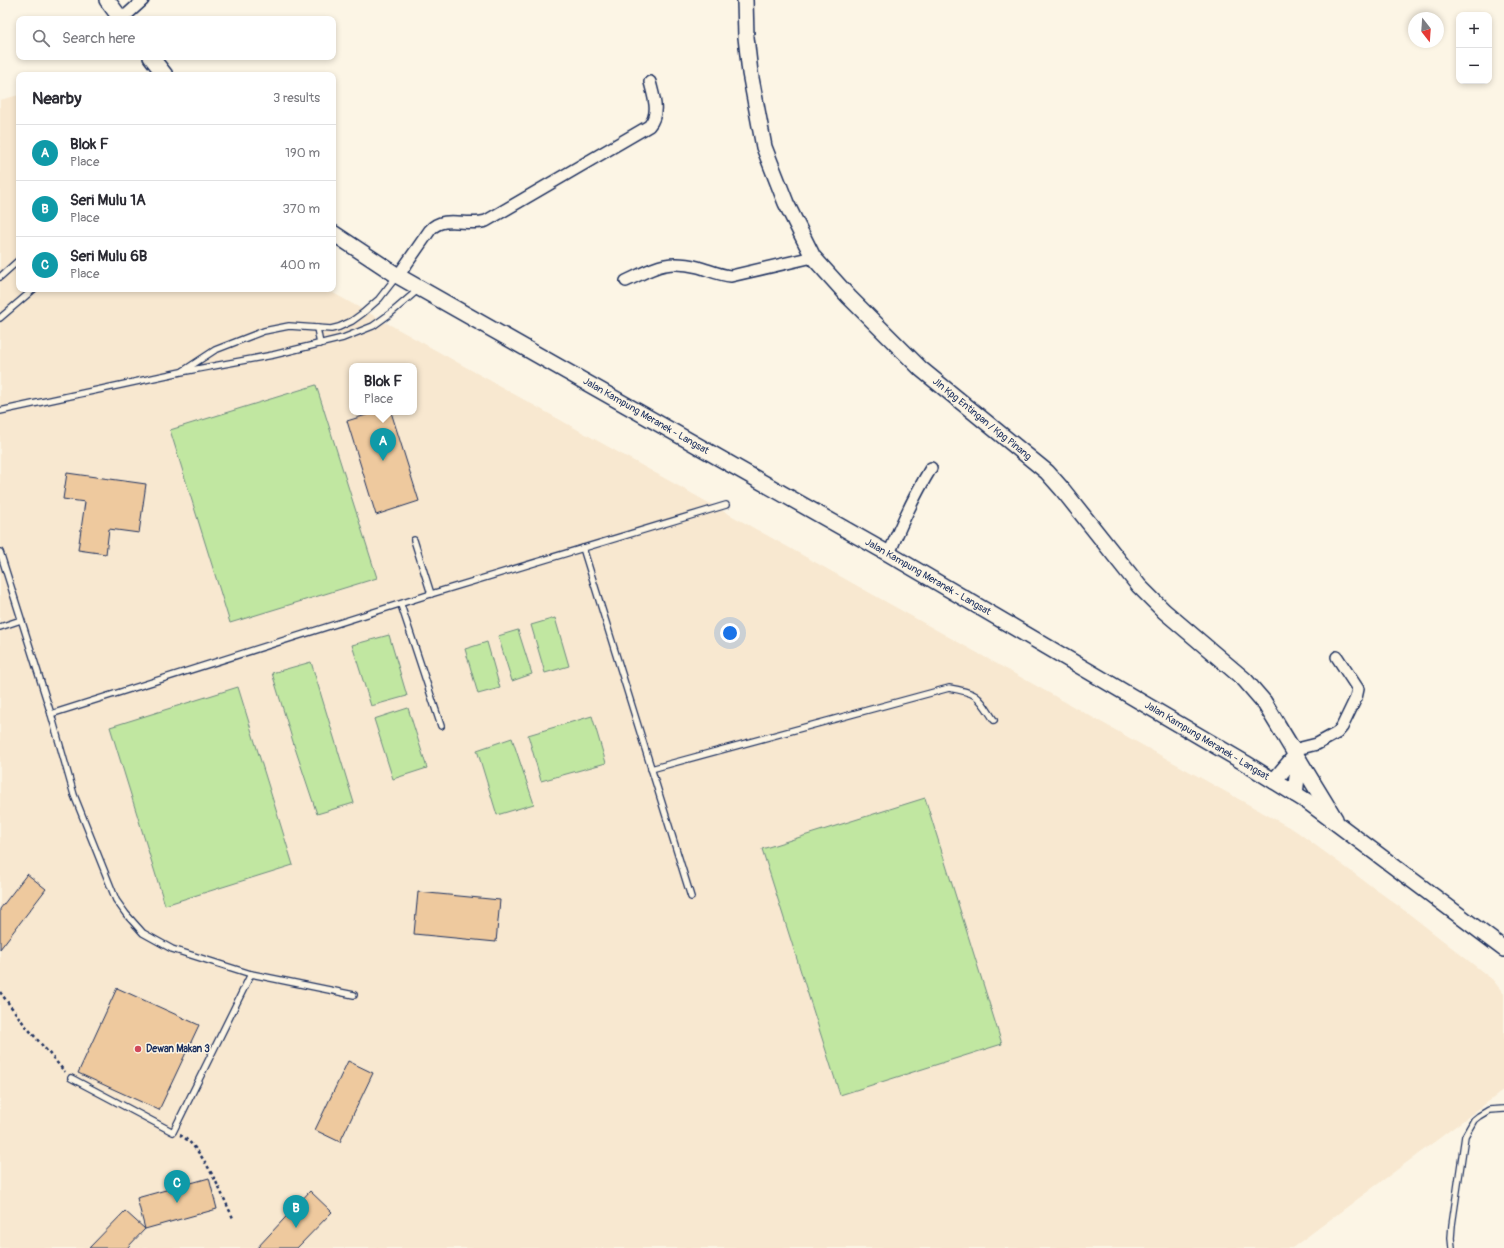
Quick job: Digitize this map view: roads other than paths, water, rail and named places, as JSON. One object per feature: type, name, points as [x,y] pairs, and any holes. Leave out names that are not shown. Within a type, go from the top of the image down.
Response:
[{"type":"main road","points":[[107,0],[120,16]]},
{"type":"main road","name":"Jln Kpg Entingan / Kpg Pinang","points":[[744,0],[750,73],[764,147],[786,203],[813,257],[849,297],[921,369],[1046,472],[1070,498],[1139,586],[1164,611],[1245,680],[1272,714],[1340,826]]},
{"type":"main road","points":[[152,60],[162,72]]},
{"type":"main road","name":"Jalan Kampung Meranek - Langsat","points":[[336,235],[398,276],[889,554],[1239,759],[1295,794],[1340,826],[1504,949]]},
{"type":"main road","points":[[1274,781],[1296,755]]},
{"type":"main road","points":[[1295,794],[1296,755]]},
{"type":"street","points":[[125,16],[143,0]]},
{"type":"street","points":[[398,276],[430,230],[436,224],[441,222],[473,223],[486,221],[649,126],[655,115],[656,108],[650,82]]},
{"type":"street","points":[[626,281],[657,266],[669,264],[688,265],[724,276],[731,276],[813,257]]},
{"type":"street","points":[[889,554],[905,515],[919,487],[931,468]]},
{"type":"street","points":[[1296,755],[1337,733],[1342,727],[1356,698],[1358,689],[1337,658]]},
{"type":"lane","points":[[0,277],[16,263]]},
{"type":"lane","points":[[181,372],[215,350],[264,331],[289,326],[331,329],[339,327],[352,321],[379,299],[398,276]]},
{"type":"lane","points":[[0,411],[181,372],[273,355],[343,338],[373,326],[391,313],[420,288]]},
{"type":"lane","points":[[0,318],[30,292]]},
{"type":"lane","points":[[317,328],[320,344]]},
{"type":"lane","points":[[51,714],[401,605],[431,594],[726,505]]},
{"type":"lane","points":[[414,540],[431,594]]},
{"type":"lane","points":[[583,548],[691,897]]},
{"type":"lane","points":[[0,552],[51,714],[74,795],[116,900],[126,914],[143,933],[172,949],[251,974],[354,995]]},
{"type":"lane","points":[[401,605],[441,726]]},
{"type":"lane","points":[[0,627],[21,620]]},
{"type":"lane","points":[[651,769],[949,688],[966,691],[977,696],[994,720]]},
{"type":"lane","points":[[71,1078],[173,1132],[251,974]]},
{"type":"lane","points":[[1452,1248],[1450,1238],[1465,1136],[1474,1120],[1479,1116],[1489,1110],[1504,1109]]},
{"type":"place","name":"Blok F","points":[[383,461]]},
{"type":"place","name":"Dewan Makan 3","points":[[138,1049]]},
{"type":"place","name":"Seri Mulu 6B","points":[[177,1203]]},
{"type":"place","name":"Seri Mulu 1A","points":[[296,1228]]}]
